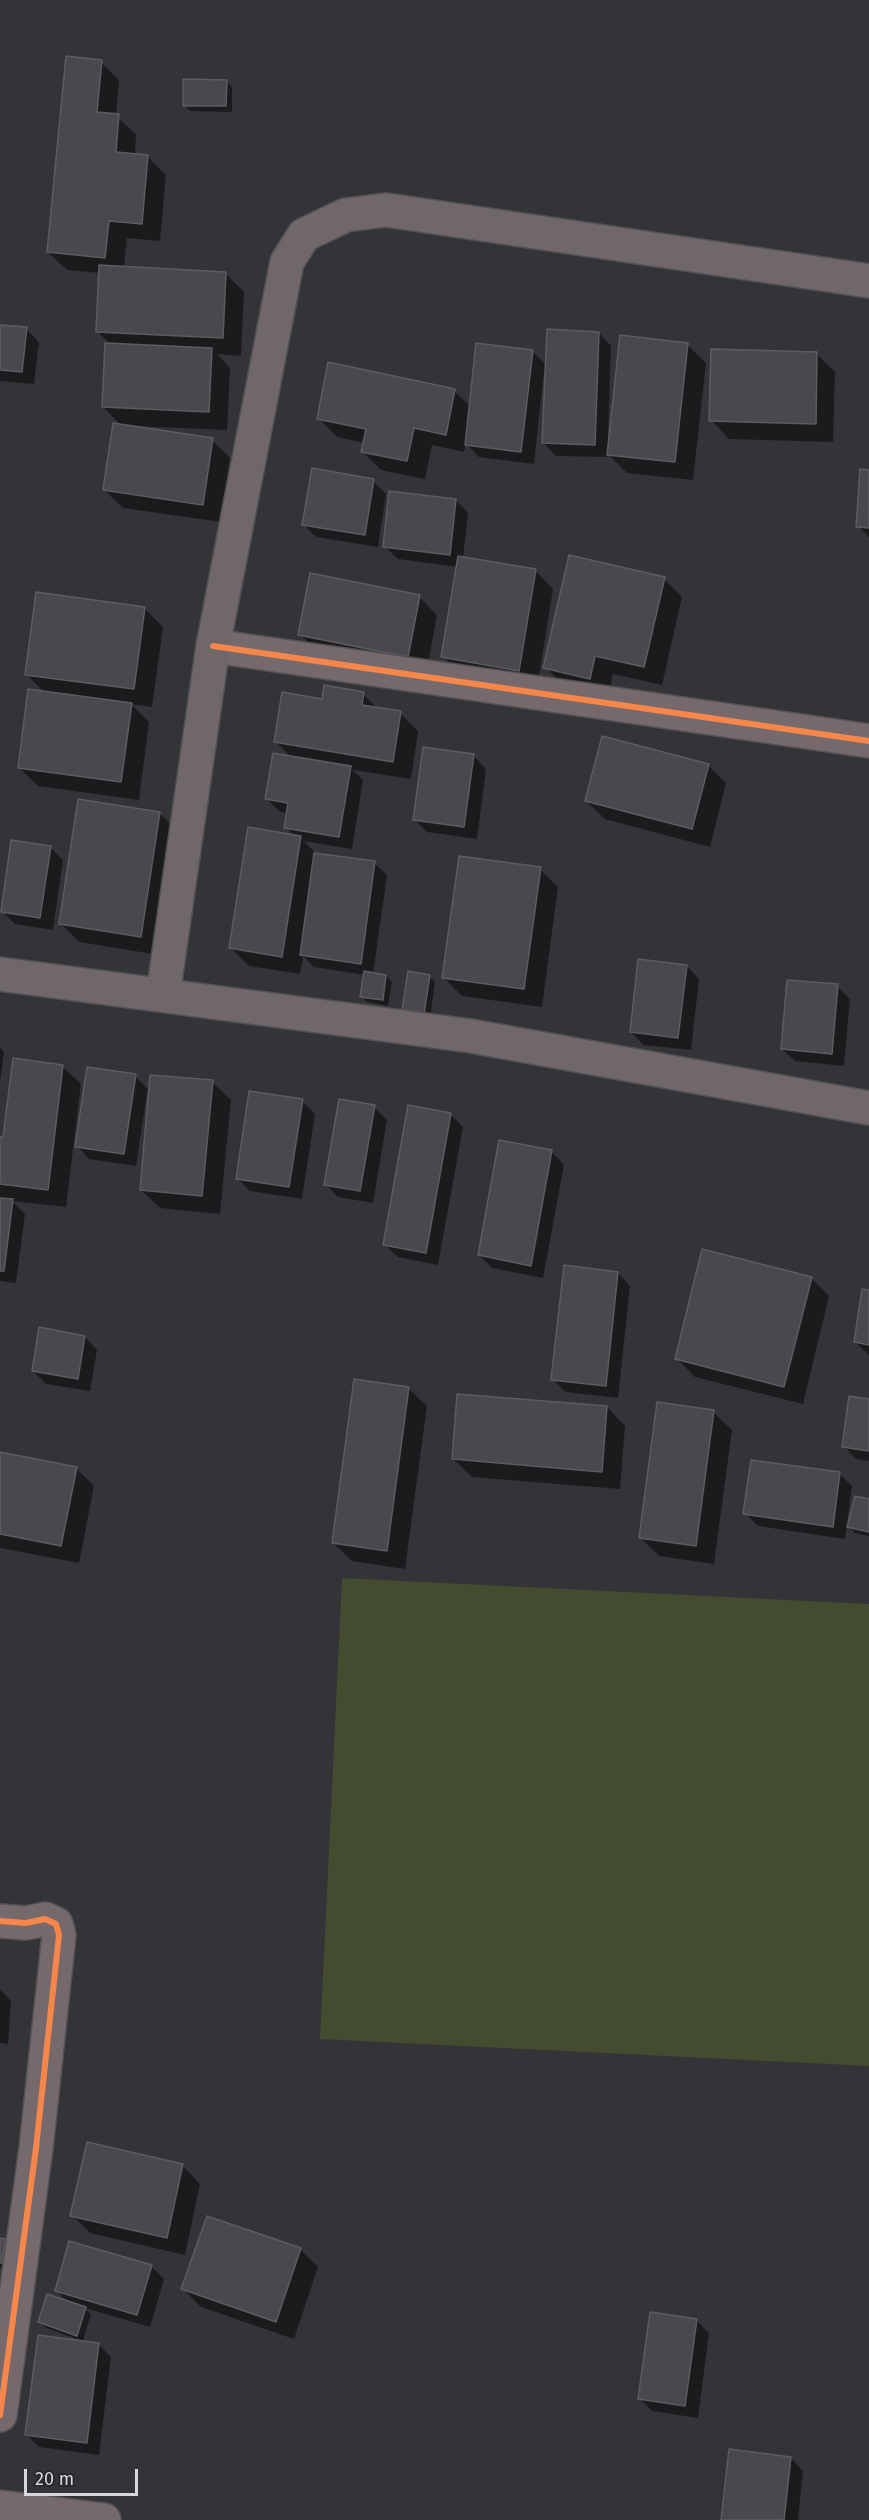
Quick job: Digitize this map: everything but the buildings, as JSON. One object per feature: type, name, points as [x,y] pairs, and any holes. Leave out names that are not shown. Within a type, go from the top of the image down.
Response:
[{"type":"highway","points":[[163,994],[213,646],[287,262],[304,236],[346,215],[386,210],[869,282]]},
{"type":"highway","points":[[0,974],[471,1036],[869,1108]]},
{"type":"street","points":[[213,646],[869,741]]},
{"type":"street","points":[[0,1921],[26,1923],[45,1919],[56,1924],[59,1935],[36,2148],[0,2415]]},
{"type":"street","points":[[0,2507],[104,2520]]},
{"type":"green space","points":[[342,1578],[869,1604],[869,2066],[320,2039]]},
{"type":"cycle path","points":[[213,646],[869,741]]},
{"type":"cycle path","points":[[0,1921],[26,1923],[45,1919],[56,1924],[59,1935],[36,2148],[0,2415]]}]
